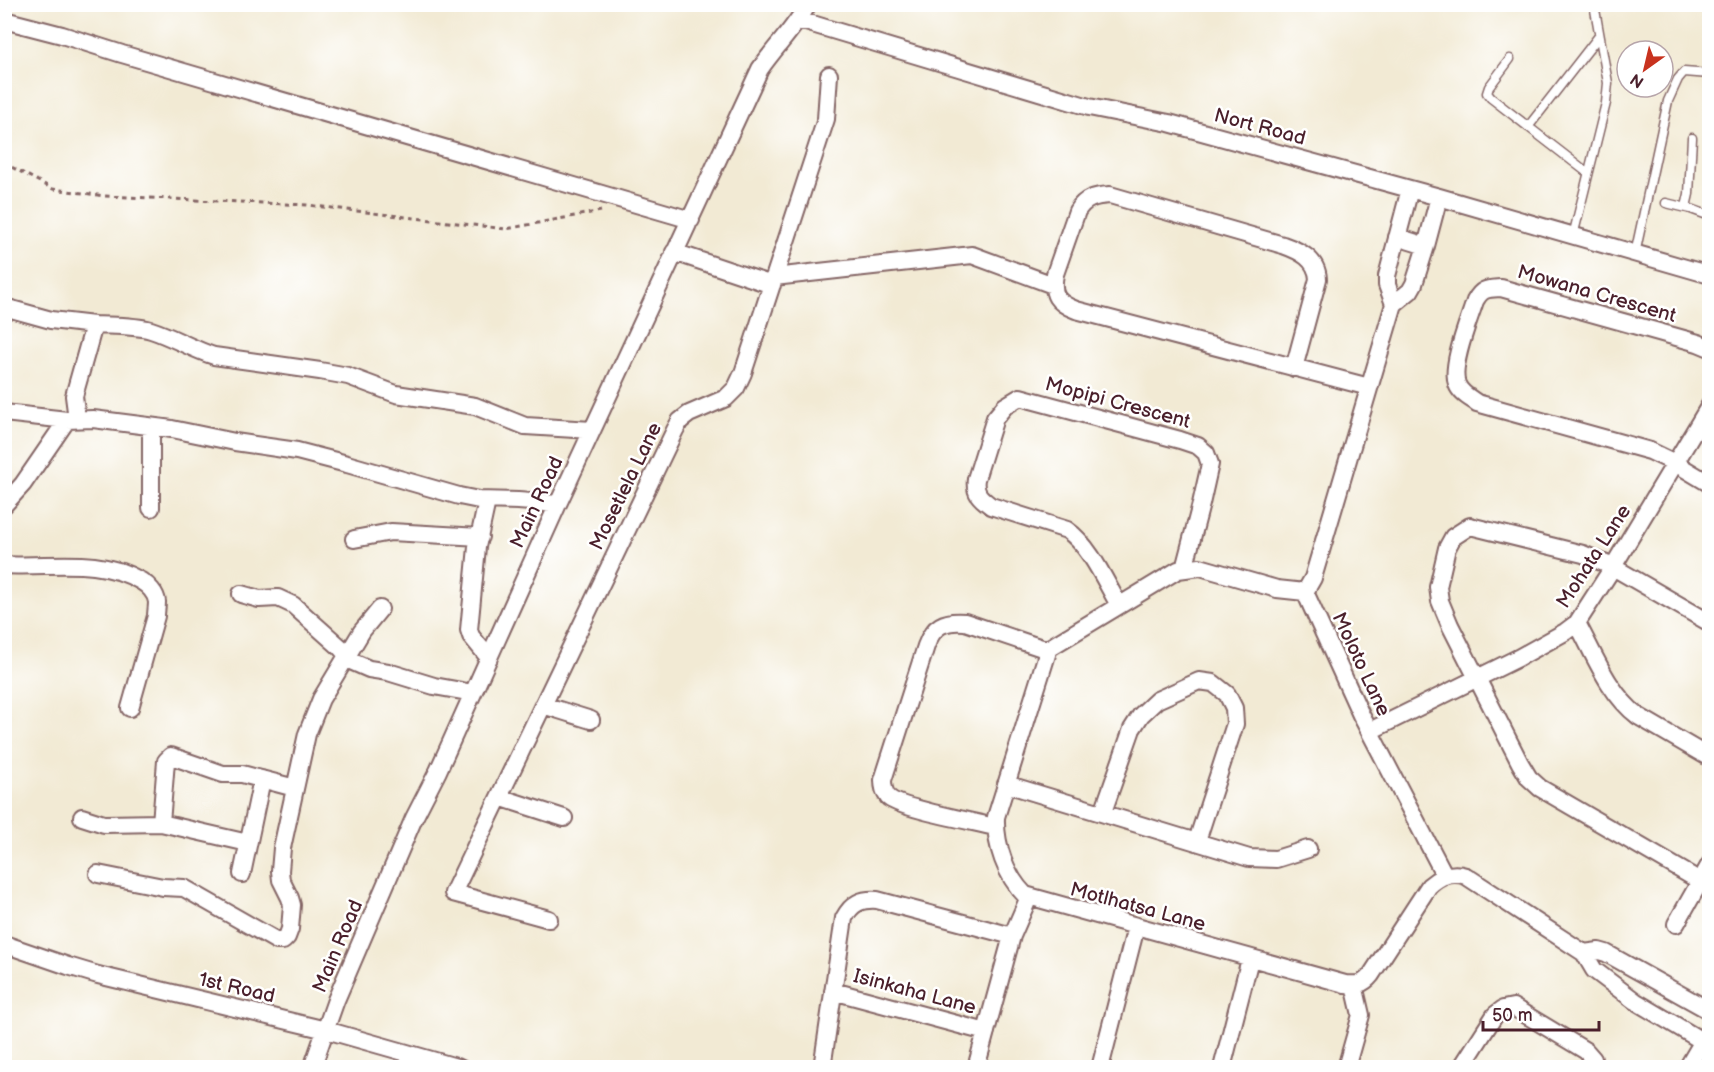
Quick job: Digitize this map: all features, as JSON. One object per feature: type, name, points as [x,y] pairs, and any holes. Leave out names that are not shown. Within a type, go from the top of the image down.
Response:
[{"type":"street","name":"Main Road","points":[[312,1068],[336,1000],[388,878],[674,252],[760,69],[799,20],[808,4]]},
{"type":"street","points":[[4,20],[691,219]]},
{"type":"street","name":"Nort Road","points":[[799,20],[1089,107],[1169,123],[1710,275]]},
{"type":"street","name":"Mosetlela Lane","points":[[549,919],[453,893],[680,421],[689,414],[726,398],[736,388],[743,373],[826,119],[829,75]]},
{"type":"street","points":[[1394,304],[1387,285],[1387,276],[1410,189]]},
{"type":"street","points":[[1294,368],[1318,279],[1317,269],[1312,261],[1296,249],[1110,195],[1095,196],[1081,205],[1053,285],[1058,300],[1067,307],[1294,368],[1369,387]]},
{"type":"street","points":[[995,827],[901,805],[887,795],[884,789],[883,780],[928,640],[937,628],[952,621],[965,622],[1038,647],[1049,648],[1178,570],[1184,569],[1200,567],[1277,589],[1305,592],[1313,578],[1394,304],[1410,291],[1426,246],[1439,197]]},
{"type":"street","points":[[1397,237],[1426,246]]},
{"type":"street","points":[[674,252],[773,281],[972,255],[1053,285]]},
{"type":"street","name":"Mowana Crescent","points":[[1675,463],[1650,451],[1478,403],[1462,393],[1456,384],[1455,366],[1479,294],[1488,289],[1501,288],[1710,348]]},
{"type":"street","points":[[4,307],[51,320],[149,329],[199,352],[214,356],[348,376],[396,394],[475,406],[525,426],[592,430]]},
{"type":"street","points":[[4,505],[72,419],[76,407],[74,398],[94,325]]},
{"type":"street","name":"Mopipi Crescent","points":[[1119,605],[1083,544],[1074,535],[1067,530],[991,506],[980,498],[975,488],[976,479],[995,418],[1005,406],[1012,402],[1020,398],[1180,440],[1198,446],[1206,453],[1210,464],[1184,569]]},
{"type":"street","name":"Mohata Lane","points":[[1370,731],[1478,678],[1556,637],[1577,623],[1710,405]]},
{"type":"street","points":[[4,412],[104,420],[297,451],[459,496],[487,501],[558,504]]},
{"type":"street","points":[[151,427],[151,508]]},
{"type":"street","points":[[1675,463],[1710,484]]},
{"type":"street","points":[[487,501],[480,537],[469,630],[471,636],[489,658]]},
{"type":"street","points":[[1700,881],[1540,788],[1529,778],[1450,625],[1440,602],[1438,587],[1447,548],[1453,537],[1462,529],[1470,526],[1583,554],[1613,567],[1710,623]]},
{"type":"street","points":[[354,539],[407,531],[480,537]]},
{"type":"street","points":[[4,565],[94,565],[131,575],[146,584],[157,601],[156,616],[130,708]]},
{"type":"street","name":"Moloto Lane","points":[[1305,592],[1370,731],[1445,876]]},
{"type":"street","points":[[242,594],[259,599],[278,598],[293,605],[340,647],[353,662],[369,669],[388,672],[434,686],[473,693]]},
{"type":"street","points":[[98,874],[163,887],[184,888],[277,941],[283,941],[290,929],[292,905],[281,880],[282,848],[307,734],[321,699],[362,631],[380,609]]},
{"type":"street","points":[[1577,623],[1617,696],[1628,708],[1710,758]]},
{"type":"street","points":[[976,1068],[1011,936],[1029,897],[1019,889],[1006,867],[995,827],[996,817],[1049,648]]},
{"type":"street","points":[[1102,812],[1132,729],[1141,715],[1157,700],[1199,681],[1213,683],[1227,694],[1234,708],[1234,724],[1197,841]]},
{"type":"street","points":[[543,705],[591,720]]},
{"type":"street","points":[[161,823],[166,761],[171,756],[223,774],[242,774],[295,788]]},
{"type":"street","points":[[242,874],[262,779]]},
{"type":"street","points":[[1006,784],[1249,858],[1276,860],[1308,849]]},
{"type":"street","points":[[499,797],[564,818]]},
{"type":"street","points":[[82,817],[104,825],[161,823],[248,843]]},
{"type":"street","points":[[1676,924],[1710,864]]},
{"type":"street","points":[[1346,1068],[1360,1015],[1354,985],[1361,984],[1371,975],[1429,886],[1452,873],[1466,876],[1584,953],[1594,970],[1635,1001],[1670,1022],[1706,1035],[1687,1068]]},
{"type":"street","name":"Motlhatsa Lane","points":[[1029,897],[1250,959],[1354,985]]},
{"type":"street","points":[[822,1068],[844,918],[849,910],[860,901],[877,900],[1011,936]]},
{"type":"street","points":[[1100,1068],[1136,927]]},
{"type":"street","name":"1st Road","points":[[4,944],[124,982],[326,1030],[460,1068]]},
{"type":"street","points":[[1584,953],[1606,952],[1710,1011]]},
{"type":"street","points":[[1222,1068],[1250,959]]},
{"type":"street","name":"Isinkaha Lane","points":[[833,991],[986,1032]]},
{"type":"street","points":[[1670,1022],[1684,997]]},
{"type":"street","points":[[1461,1068],[1495,1015],[1503,1009],[1514,1007],[1586,1051],[1593,1059],[1594,1068]]},
{"type":"lane","points":[[1573,236],[1606,103],[1608,83],[1594,4]]},
{"type":"lane","points":[[1528,127],[1599,36]]},
{"type":"lane","points":[[1510,59],[1487,93],[1588,173]]},
{"type":"lane","points":[[1635,254],[1668,101],[1678,79],[1684,72],[1710,74]]},
{"type":"lane","points":[[1686,207],[1689,194],[1692,138]]},
{"type":"lane","points":[[1666,203],[1686,207],[1710,216]]},
{"type":"path","points":[[4,163],[53,189],[105,196],[307,205],[506,229],[608,210]]}]
